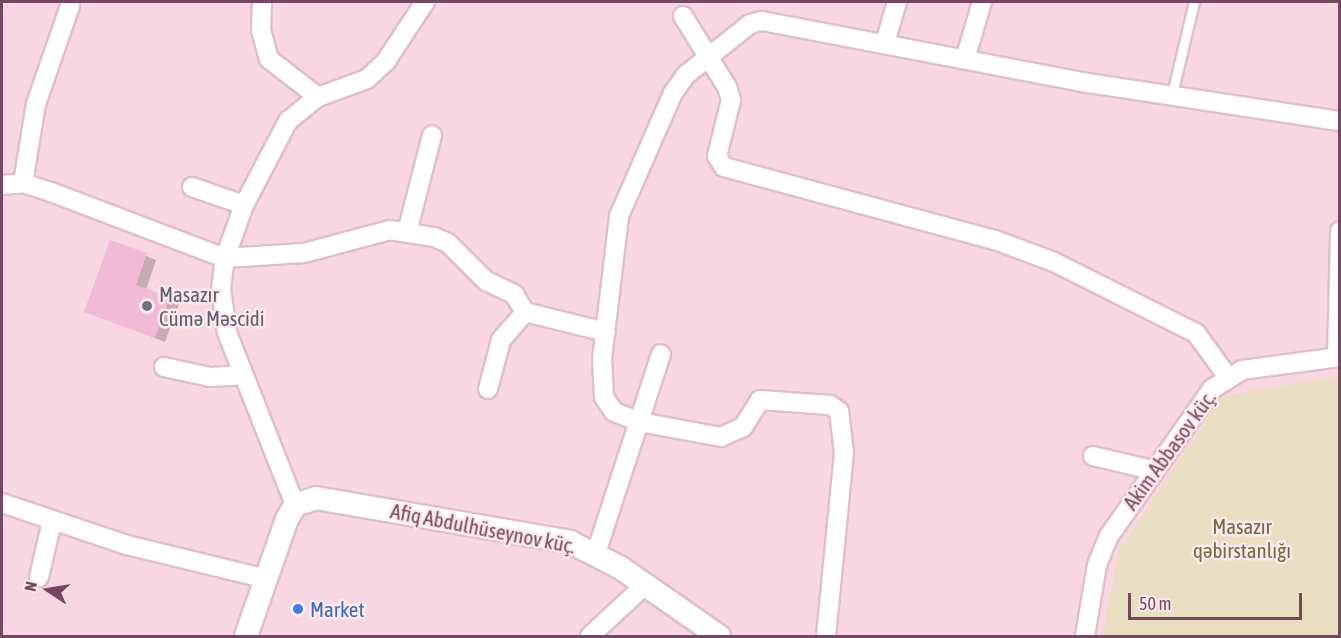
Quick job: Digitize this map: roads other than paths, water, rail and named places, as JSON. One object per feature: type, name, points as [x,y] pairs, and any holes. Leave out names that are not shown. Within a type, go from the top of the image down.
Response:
[{"type":"street","points":[[262,2],[261,30],[269,58],[318,97]]},
{"type":"street","points":[[246,636],[295,505],[243,375],[222,312],[225,258],[244,205],[288,121],[318,97],[368,79],[386,61],[425,2]]},
{"type":"street","points":[[885,43],[897,2]]},
{"type":"street","points":[[965,60],[982,2]]},
{"type":"street","points":[[23,183],[39,94],[70,6]]},
{"type":"street","points":[[683,16],[708,56],[731,100],[717,156],[724,167],[995,240],[1054,262],[1196,333],[1227,376]]},
{"type":"street","points":[[826,636],[844,453],[839,411],[830,405],[760,400],[743,427],[722,437],[640,422],[614,411],[604,397],[606,332],[619,216],[673,93],[708,56],[750,24],[762,21],[965,60],[1340,121]]},
{"type":"street","points":[[407,232],[432,135]]},
{"type":"street","points":[[2,185],[23,183],[225,258],[304,253],[372,232],[407,232],[447,243],[486,281],[514,294],[525,312],[606,332]]},
{"type":"street","points":[[192,187],[244,205]]},
{"type":"street","points":[[1338,357],[1340,231]]},
{"type":"street","points":[[488,389],[501,340],[525,312]]},
{"type":"street","points":[[596,553],[661,354]]},
{"type":"street","name":"Akim Abbasov küç.","points":[[1084,636],[1097,565],[1108,536],[1196,407],[1227,376],[1338,357]]},
{"type":"street","points":[[164,367],[210,377],[243,375]]},
{"type":"street","points":[[1093,456],[1152,470]]},
{"type":"street","name":"Afiq Abdulhüseynov küç.","points":[[295,505],[332,498],[539,535],[596,553],[719,636]]},
{"type":"street","points":[[2,503],[52,521],[267,579]]},
{"type":"street","points":[[39,577],[52,521]]},
{"type":"street","points":[[590,636],[611,629],[644,586]]},
{"type":"lane","points":[[1172,94],[1194,2]]},
{"type":"place","name":"Masazır Cümə Məscidi","points":[[147,306]]},
{"type":"place","name":"Market","points":[[298,609]]},
{"type":"park label","name":"Masazır qəbirstanlığı","points":[[1242,538]]}]
